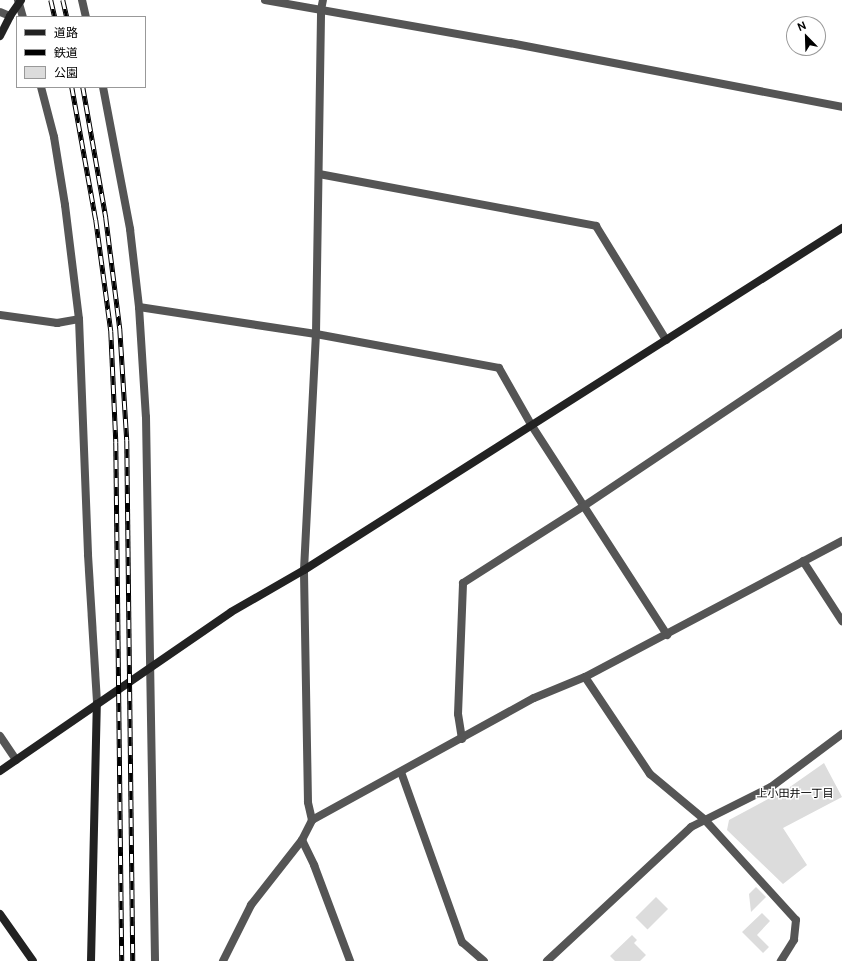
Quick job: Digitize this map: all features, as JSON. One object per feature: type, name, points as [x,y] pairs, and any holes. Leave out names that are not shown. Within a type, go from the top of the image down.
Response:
[{"type":"street","points":[[82,0],[86,16]]},
{"type":"street","points":[[265,0],[510,43],[842,107]]},
{"type":"street","points":[[312,820],[308,802],[304,570],[316,334],[321,10],[323,0]]},
{"type":"street","points":[[0,36],[10,16],[20,1]]},
{"type":"street","points":[[20,1],[23,16]]},
{"type":"street","points":[[0,12],[10,16]]},
{"type":"street","points":[[41,88],[64,197],[79,319],[88,555],[97,704],[91,961]]},
{"type":"street","points":[[103,88],[130,229],[139,306],[146,425],[151,665],[154,961]]},
{"type":"street","points":[[319,174],[596,226],[666,340]]},
{"type":"street","points":[[0,771],[151,665],[231,612],[304,570],[842,228]]},
{"type":"street","points":[[139,306],[316,334],[499,368],[532,426],[667,634]]},
{"type":"street","points":[[0,316],[56,323],[79,319]]},
{"type":"street","points":[[462,739],[458,714],[463,583],[584,506],[842,333]]},
{"type":"street","points":[[223,961],[251,905],[302,840],[312,820],[462,739],[534,698],[585,677],[842,541]]},
{"type":"street","points":[[803,561],[842,621]]},
{"type":"street","points":[[585,677],[650,774],[705,820],[796,920],[794,940],[781,961]]},
{"type":"street","points":[[547,961],[691,827],[771,787],[842,734]]},
{"type":"street","points":[[0,736],[16,760]]},
{"type":"street","points":[[401,772],[462,942],[484,961]]},
{"type":"street","points":[[302,840],[314,865],[350,961]]},
{"type":"street","points":[[0,914],[33,961]]},
{"type":"green space","points":[[824,763],[842,797],[783,828],[807,865],[783,884],[727,830],[729,820],[787,789]]},
{"type":"green space","points":[[756,887],[766,897],[751,912],[749,894]]},
{"type":"green space","points":[[656,897],[668,909],[648,930],[635,918]]},
{"type":"green space","points":[[762,913],[770,921],[757,935],[769,947],[763,953],[742,932]]},
{"type":"green space","points":[[632,935],[637,940],[634,943],[646,955],[640,961],[615,961],[610,956]]},
{"type":"railway","points":[[51,0],[55,16]]},
{"type":"railway","points":[[63,0],[67,16]]},
{"type":"railway","points":[[72,88],[96,220],[111,331],[116,442],[122,961]]},
{"type":"railway","points":[[83,88],[106,218],[120,329],[127,440],[133,961]]},
{"type":"district","name":"上小田井一丁目","points":[[795,793]]}]
